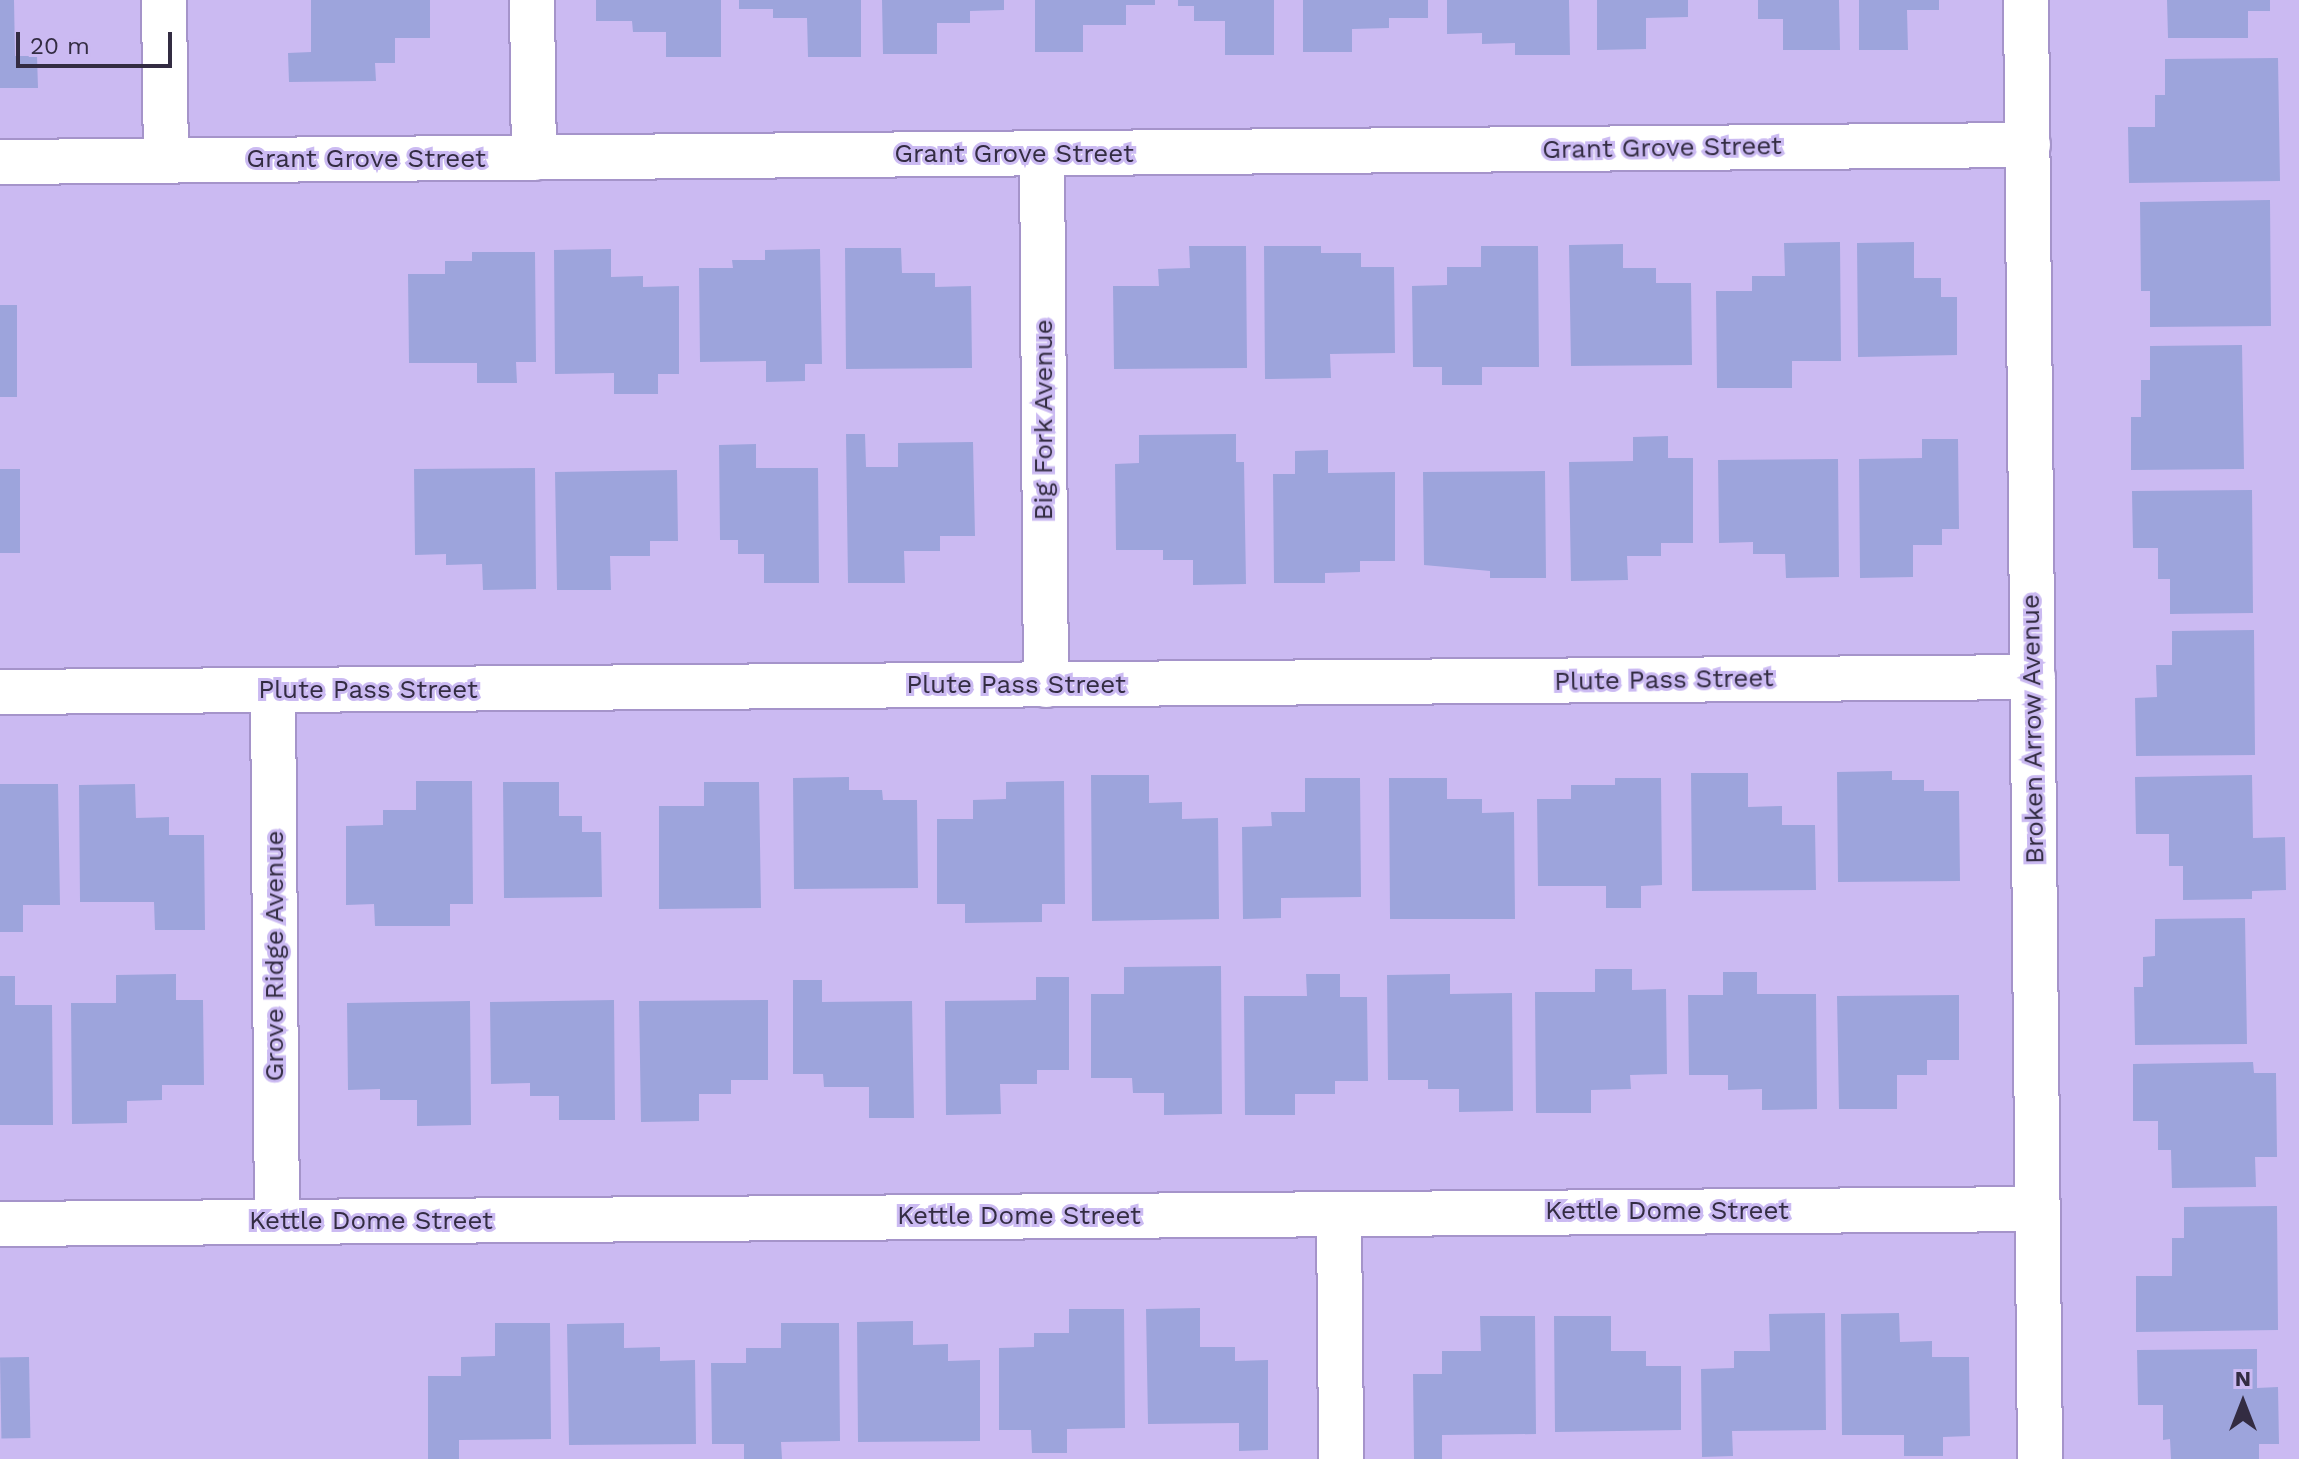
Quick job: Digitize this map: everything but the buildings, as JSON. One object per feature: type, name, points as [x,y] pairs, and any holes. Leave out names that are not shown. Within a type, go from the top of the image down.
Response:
[{"type":"street","points":[[164,0],[166,160]]},
{"type":"street","points":[[532,0],[534,158]]},
{"type":"street","name":"Broken Arrow Avenue","points":[[2026,0],[2040,1459]]},
{"type":"street","name":"Grant Grove Street","points":[[0,162],[2028,145]]},
{"type":"street","name":"Big Fork Avenue","points":[[1042,154],[1046,685]]},
{"type":"street","name":"Plute Pass Street","points":[[0,692],[2033,677]]},
{"type":"street","name":"Grove Ridge Avenue","points":[[273,691],[277,1222]]},
{"type":"street","name":"Kettle Dome Street","points":[[0,1224],[2038,1209]]},
{"type":"street","points":[[1339,1214],[1341,1459]]}]
